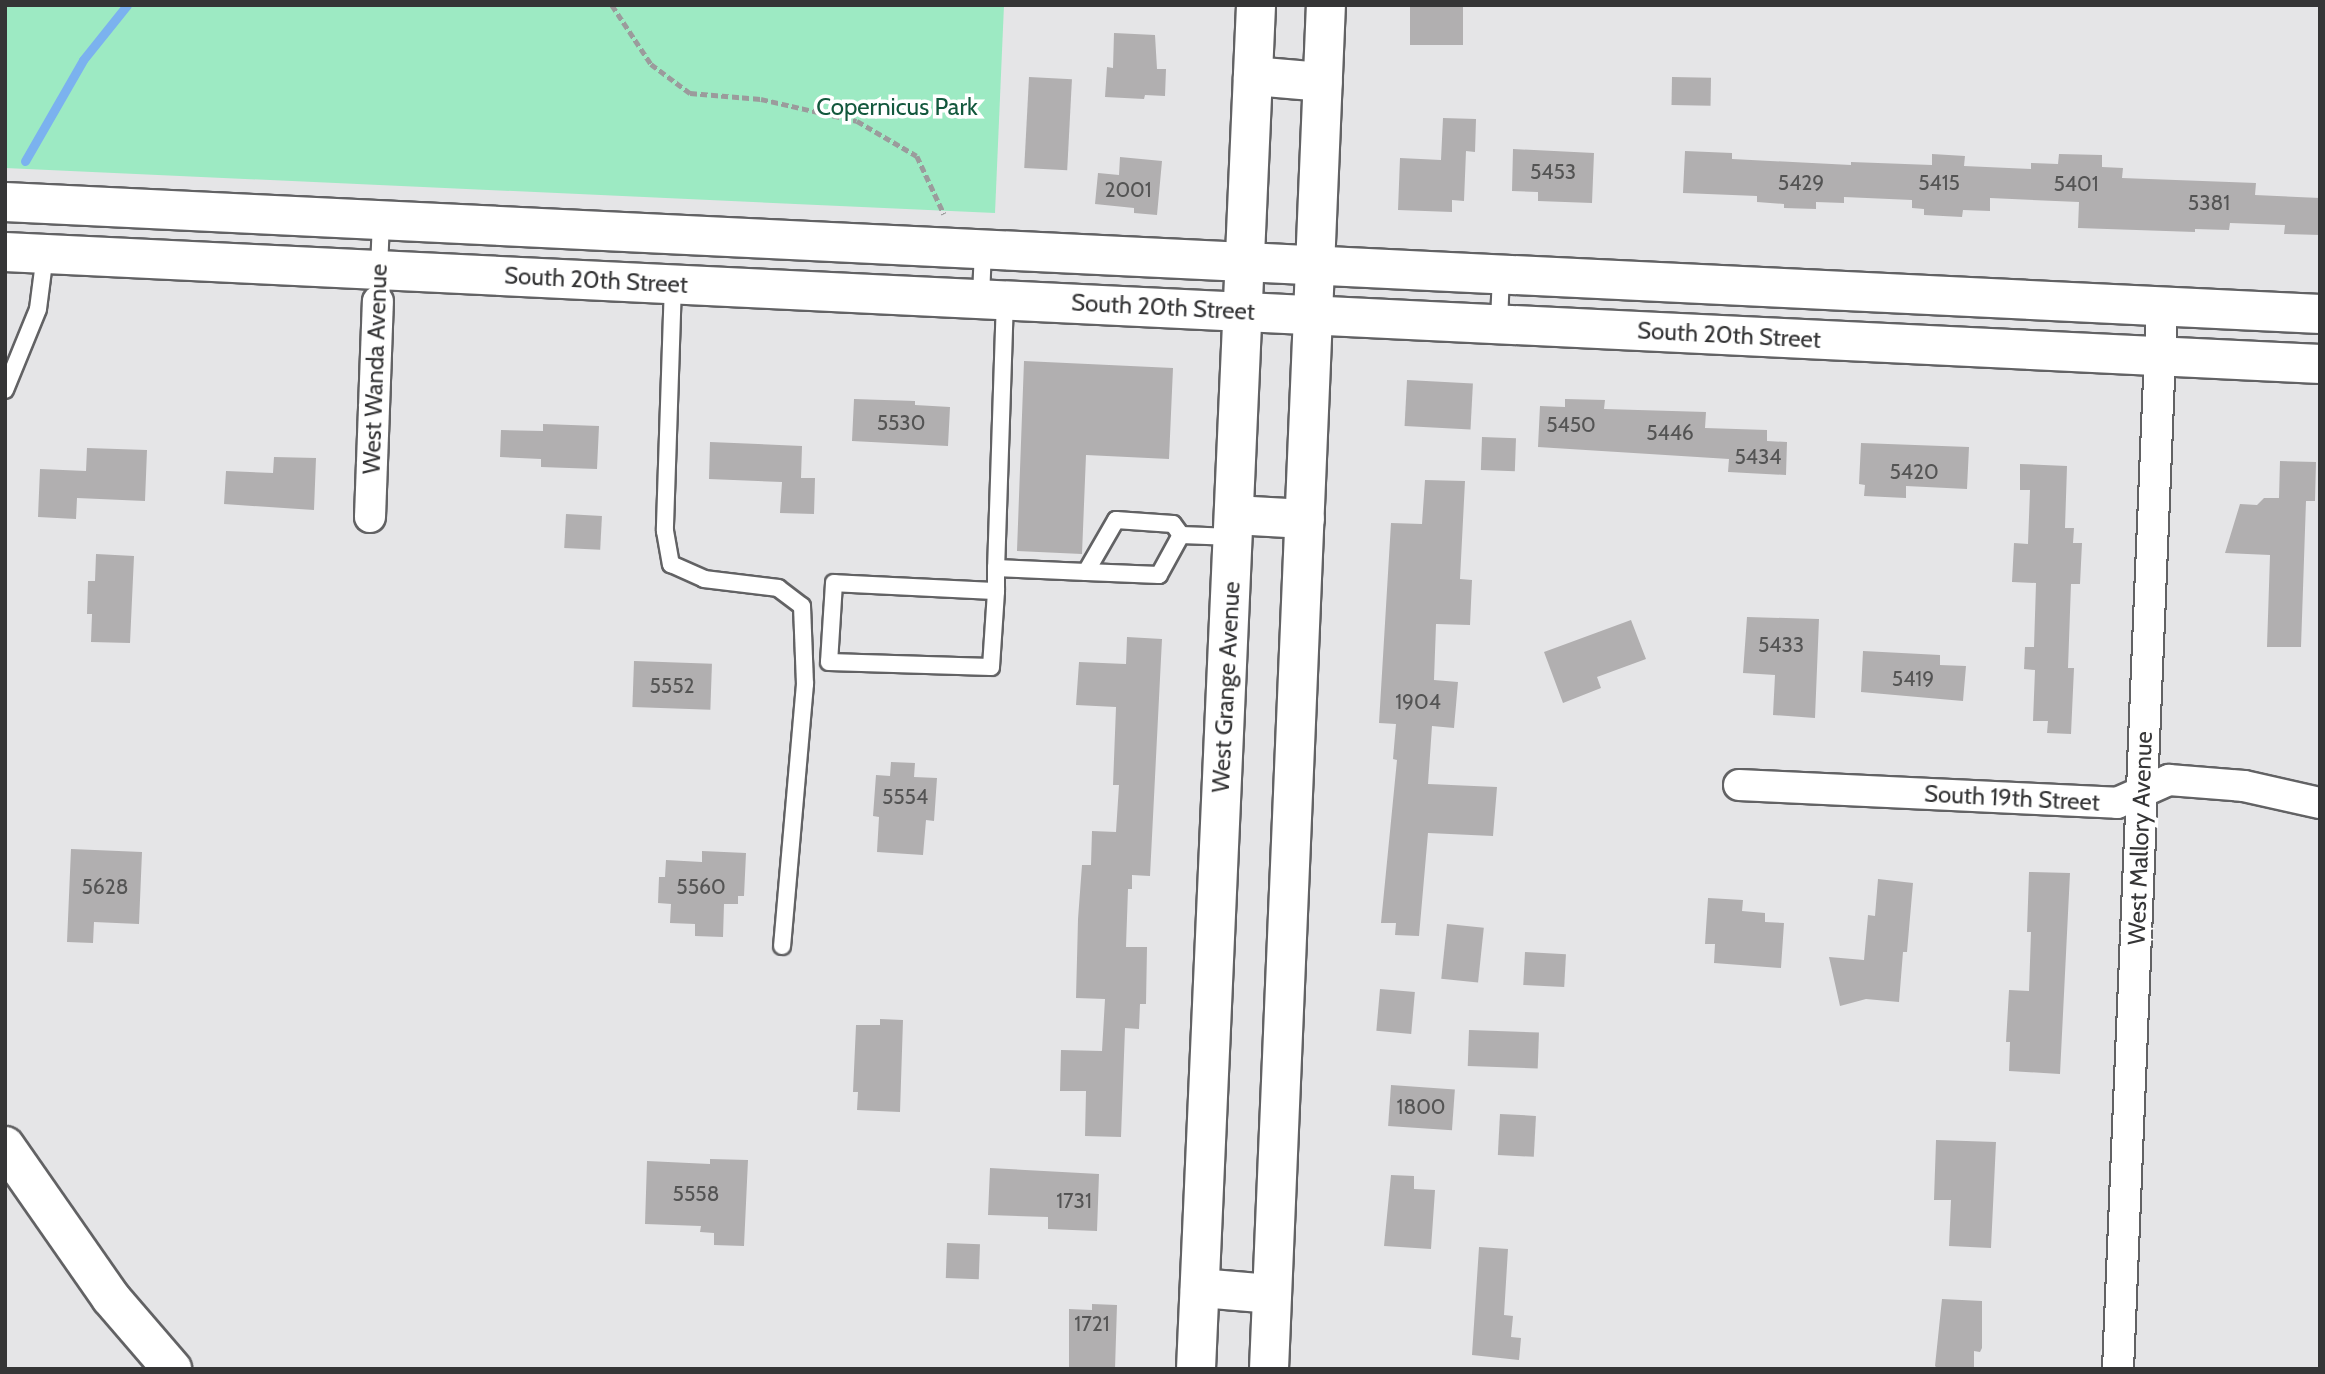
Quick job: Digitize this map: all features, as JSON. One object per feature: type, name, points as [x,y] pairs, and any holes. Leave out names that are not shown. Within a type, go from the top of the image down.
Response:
[{"type":"main road","name":"West Grange Avenue","points":[[1196,1369],[1256,5]]},
{"type":"main road","points":[[1269,1369],[1326,5]]},
{"type":"main road","points":[[1253,76],[1323,82]]},
{"type":"main road","name":"South 20th Street","points":[[5,202],[2320,314]]},
{"type":"main road","name":"South 20th Street","points":[[5,252],[378,285],[673,284],[2320,364]]},
{"type":"main road","points":[[1234,526],[1305,519]]},
{"type":"main road","points":[[5,1146],[111,1298],[172,1369]]},
{"type":"main road","points":[[1200,1289],[1272,1294]]},
{"type":"street","name":"West Wanda Avenue","points":[[370,517],[378,285]]},
{"type":"street","name":"West Mallory Avenue","points":[[2118,1369],[2162,306]]},
{"type":"street","name":"South 19th Street","points":[[1739,785],[2117,803],[2169,780],[2244,786],[2320,803]]},
{"type":"lane","name":"West Wanda Avenue","points":[[378,285],[380,220]]},
{"type":"lane","points":[[983,249],[993,299],[996,591],[991,667],[829,662],[834,583],[996,591]]},
{"type":"lane","points":[[5,390],[38,309],[45,254]]},
{"type":"lane","points":[[1499,323],[1501,274]]},
{"type":"lane","points":[[673,284],[665,531],[671,564],[704,579],[778,588],[802,606],[805,684],[782,946]]},
{"type":"lane","points":[[1086,572],[1116,520],[1173,524],[1181,535]]},
{"type":"lane","points":[[1181,535],[1234,526]]},
{"type":"lane","points":[[996,568],[1159,575],[1181,535]]},
{"type":"path","points":[[611,5],[651,64],[690,93],[761,99],[857,121],[917,156],[944,215]]},
{"type":"green space","name":"Copernicus Park","points":[[5,5],[1004,5],[995,213],[5,168]]},
{"type":"building","points":[[1410,5],[1463,5],[1463,45],[1410,45]]},
{"type":"building","points":[[1114,33],[1155,35],[1157,69],[1166,69],[1165,96],[1145,95],[1144,99],[1105,97],[1107,67],[1113,68]]},
{"type":"building","points":[[1029,77],[1072,79],[1067,170],[1024,168]]},
{"type":"building","points":[[1672,77],[1711,78],[1711,106],[1672,105]]},
{"type":"building","points":[[1443,118],[1476,119],[1475,152],[1466,151],[1464,201],[1452,200],[1452,212],[1398,210],[1400,158],[1441,160]]},
{"type":"building","points":[[1513,149],[1594,153],[1592,203],[1538,201],[1538,192],[1512,191]]},
{"type":"building","points":[[1685,151],[1732,153],[1732,159],[1851,165],[1851,162],[1932,165],[1932,154],[1965,156],[1964,166],[2031,169],[2031,163],[2058,164],[2059,154],[2102,155],[2102,167],[2123,168],[2122,178],[2256,183],[2255,195],[2320,198],[2320,235],[2284,234],[2285,225],[2230,223],[2229,230],[2195,229],[2195,232],[2078,228],[2079,202],[1990,198],[1990,211],[1963,210],[1962,217],[1924,215],[1924,209],[1912,208],[1912,200],[1844,197],[1844,203],[1816,202],[1816,209],[1784,208],[1784,204],[1757,202],[1757,196],[1683,193]]},
{"type":"building","points":[[1120,157],[1162,161],[1157,215],[1134,213],[1134,208],[1095,204],[1098,173],[1119,175]]},
{"type":"building","points":[[1024,361],[1173,368],[1169,459],[1086,455],[1082,554],[1017,551]]},
{"type":"building","points":[[1407,380],[1473,383],[1471,429],[1405,426]]},
{"type":"building","points":[[854,399],[915,401],[915,405],[950,407],[948,446],[852,441]]},
{"type":"building","points":[[1565,399],[1605,400],[1604,409],[1706,412],[1705,428],[1767,430],[1767,441],[1787,442],[1786,475],[1728,472],[1729,459],[1538,447],[1540,406],[1565,407]]},
{"type":"building","points":[[543,424],[599,426],[597,469],[541,467],[541,459],[500,457],[501,430],[543,431]]},
{"type":"building","points":[[1482,437],[1516,438],[1515,471],[1481,470]]},
{"type":"building","points":[[710,442],[802,446],[801,478],[815,478],[814,514],[780,513],[782,482],[709,479]]},
{"type":"building","points":[[1861,443],[1969,447],[1967,489],[1906,486],[1906,498],[1864,496],[1865,485],[1859,484]]},
{"type":"building","points":[[87,448],[147,450],[145,501],[77,498],[76,519],[38,517],[40,469],[86,471]]},
{"type":"building","points":[[274,457],[316,458],[314,510],[224,504],[226,471],[273,473]]},
{"type":"building","points":[[2280,461],[2316,462],[2315,501],[2306,501],[2301,647],[2267,647],[2270,555],[2225,553],[2240,504],[2257,505],[2264,498],[2279,498]]},
{"type":"building","points":[[2020,464],[2067,466],[2065,528],[2074,528],[2073,543],[2082,543],[2080,584],[2071,584],[2068,668],[2074,668],[2071,734],[2047,733],[2048,721],[2033,721],[2035,670],[2024,669],[2025,647],[2034,647],[2036,583],[2012,582],[2014,543],[2028,544],[2030,490],[2020,490]]},
{"type":"building","points":[[1425,480],[1465,481],[1460,579],[1472,580],[1470,625],[1436,624],[1434,680],[1458,682],[1454,728],[1432,726],[1428,784],[1497,787],[1493,836],[1428,833],[1419,936],[1395,935],[1396,923],[1381,923],[1397,760],[1393,759],[1396,724],[1379,723],[1391,523],[1422,524]]},
{"type":"building","points":[[566,514],[602,516],[600,550],[564,548]]},
{"type":"building","points":[[96,554],[134,556],[130,643],[91,642],[92,614],[87,614],[88,581],[95,581]]},
{"type":"building","points":[[1747,617],[1819,619],[1815,718],[1773,715],[1775,675],[1743,673]]},
{"type":"building","points":[[1631,620],[1646,659],[1597,677],[1601,688],[1563,703],[1544,652]]},
{"type":"building","points":[[1127,637],[1162,639],[1150,876],[1132,875],[1132,889],[1128,889],[1126,947],[1147,947],[1146,1004],[1140,1004],[1139,1029],[1125,1028],[1121,1137],[1085,1136],[1086,1091],[1060,1091],[1061,1050],[1102,1051],[1105,999],[1076,998],[1078,919],[1082,865],[1091,865],[1092,831],[1116,832],[1119,785],[1113,785],[1116,707],[1076,705],[1079,662],[1126,664]]},
{"type":"building","points":[[1863,651],[1940,655],[1940,665],[1966,666],[1963,701],[1861,692]]},
{"type":"building","points":[[634,661],[712,664],[710,710],[632,707]]},
{"type":"building","points":[[891,762],[915,763],[914,777],[937,778],[934,821],[926,820],[923,855],[877,852],[879,817],[873,816],[876,775],[890,776]]},
{"type":"building","points":[[71,849],[142,852],[139,924],[94,922],[93,943],[67,942]]},
{"type":"building","points":[[702,851],[746,853],[744,896],[738,896],[738,904],[724,904],[723,937],[695,936],[695,924],[670,923],[671,904],[658,903],[659,877],[665,877],[666,860],[702,862]]},
{"type":"building","points":[[2029,872],[2070,873],[2060,1074],[2009,1071],[2010,1042],[2006,1042],[2009,990],[2029,991]]},
{"type":"building","points":[[1878,879],[1913,883],[1907,952],[1903,952],[1899,1002],[1866,999],[1840,1006],[1829,957],[1864,960],[1868,915],[1875,916]]},
{"type":"building","points":[[1708,898],[1743,900],[1742,911],[1765,913],[1765,922],[1784,923],[1781,968],[1714,963],[1715,944],[1705,944]]},
{"type":"building","points":[[1447,924],[1484,928],[1478,983],[1441,979]]},
{"type":"building","points":[[1525,952],[1566,954],[1564,987],[1523,985]]},
{"type":"building","points":[[1380,989],[1415,992],[1411,1034],[1376,1031]]},
{"type":"building","points":[[880,1019],[903,1020],[900,1112],[857,1110],[858,1092],[853,1092],[856,1025],[880,1025]]},
{"type":"building","points":[[1469,1030],[1539,1032],[1538,1068],[1468,1066]]},
{"type":"building","points":[[1391,1085],[1455,1089],[1452,1130],[1388,1126]]},
{"type":"building","points":[[1500,1114],[1536,1116],[1534,1157],[1498,1155]]},
{"type":"building","points":[[1936,1140],[1996,1142],[1991,1248],[1949,1246],[1951,1200],[1934,1200]]},
{"type":"building","points":[[710,1159],[748,1160],[744,1246],[714,1245],[714,1233],[700,1232],[701,1226],[645,1224],[647,1161],[710,1164]]},
{"type":"building","points":[[990,1168],[1099,1174],[1097,1231],[1048,1229],[1048,1217],[988,1215]]},
{"type":"building","points":[[1391,1175],[1414,1176],[1414,1189],[1435,1190],[1431,1249],[1384,1246]]},
{"type":"building","points":[[947,1243],[980,1244],[979,1279],[946,1278]]},
{"type":"building","points":[[1479,1247],[1508,1249],[1504,1315],[1513,1316],[1511,1337],[1521,1338],[1519,1360],[1472,1355]]},
{"type":"building","points":[[1942,1299],[1982,1301],[1982,1348],[1980,1352],[1974,1351],[1974,1369],[1938,1369],[1935,1366]]},
{"type":"building","points":[[1092,1304],[1117,1305],[1115,1369],[1069,1369],[1069,1309],[1092,1310]]},
{"type":"waterway","points":[[25,161],[83,60],[127,5]]}]
